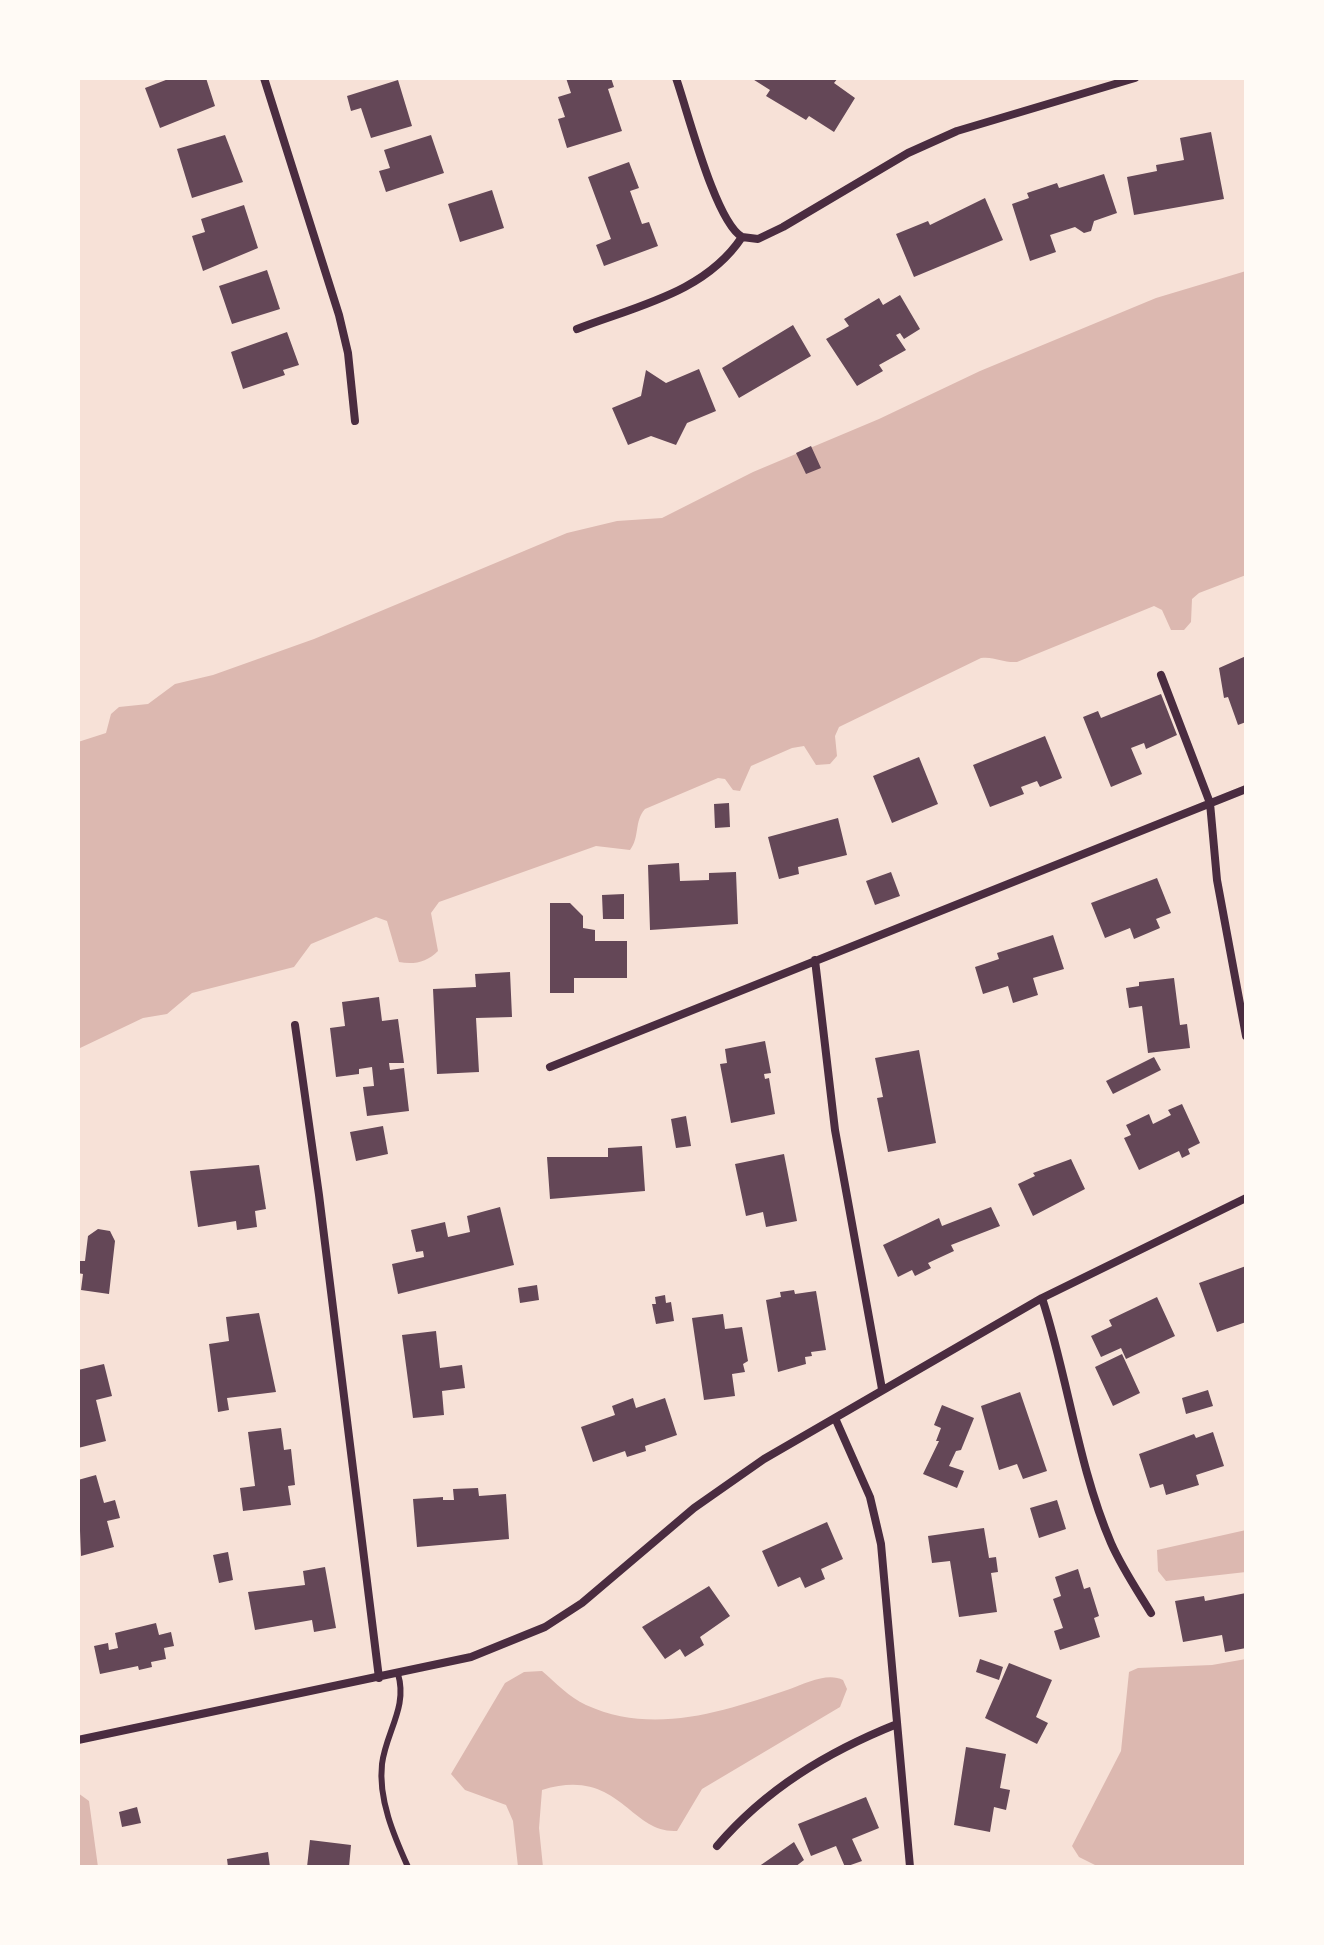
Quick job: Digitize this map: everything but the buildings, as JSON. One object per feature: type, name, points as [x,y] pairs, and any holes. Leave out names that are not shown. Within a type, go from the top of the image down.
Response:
[{"type":"street","points":[[264,78],[339,315],[348,353],[355,421]]},
{"type":"street","points":[[676,78],[718,204],[735,233],[758,239],[908,153],[957,131],[1135,78]]},
{"type":"street","points":[[577,329],[689,287],[712,273],[742,237]]},
{"type":"street","points":[[1161,675],[1210,803],[1217,880],[1246,1036]]},
{"type":"street","points":[[550,1067],[1246,789]]},
{"type":"street","points":[[815,960],[837,1145],[882,1389]]},
{"type":"street","points":[[295,1025],[379,1678]]},
{"type":"street","points":[[78,1740],[471,1657],[545,1627],[582,1603],[694,1508],[764,1459],[1042,1298],[1246,1198]]},
{"type":"street","points":[[1042,1298],[1060,1353],[1096,1499],[1116,1553],[1151,1613]]},
{"type":"street","points":[[835,1418],[870,1497],[881,1544],[910,1867]]},
{"type":"street","points":[[717,1846],[742,1817],[784,1784],[820,1760],[897,1724]]},
{"type":"lane","points":[[398,1674],[402,1705],[387,1739],[383,1780],[394,1834],[408,1867]]},
{"type":"shaded area","points":[[1246,271],[1246,575],[1199,593],[1192,599],[1191,622],[1184,630],[1171,630],[1162,610],[1154,606],[1017,662],[981,658],[839,727],[835,736],[837,756],[830,764],[816,765],[804,746],[792,748],[751,766],[740,791],[733,790],[725,779],[718,778],[645,809],[630,850],[596,846],[439,902],[431,913],[438,951],[425,960],[399,962],[387,921],[376,917],[311,944],[294,967],[192,993],[167,1014],[143,1018],[78,1049],[78,742],[106,733],[111,714],[119,707],[148,704],[175,684],[213,675],[314,639],[567,533],[617,521],[662,518],[753,472],[879,419],[980,371],[1156,298]]},
{"type":"shaded area","points":[[1246,1530],[1246,1572],[1166,1581],[1158,1571],[1157,1550]]},
{"type":"shaded area","points":[[1246,1659],[1246,1867],[1099,1867],[1079,1857],[1072,1846],[1121,1751],[1129,1672],[1138,1668],[1212,1665]]},
{"type":"shaded area","points":[[542,1671],[586,1705],[637,1719],[689,1717],[715,1712],[831,1677],[843,1680],[847,1689],[840,1707],[702,1789],[677,1831],[661,1829],[647,1822],[606,1793],[589,1787],[568,1785],[542,1790],[539,1828],[543,1867],[518,1867],[513,1821],[506,1805],[465,1790],[451,1774],[505,1683],[524,1672]]},
{"type":"shaded area","points":[[78,1793],[89,1801],[98,1867],[78,1867]]}]
